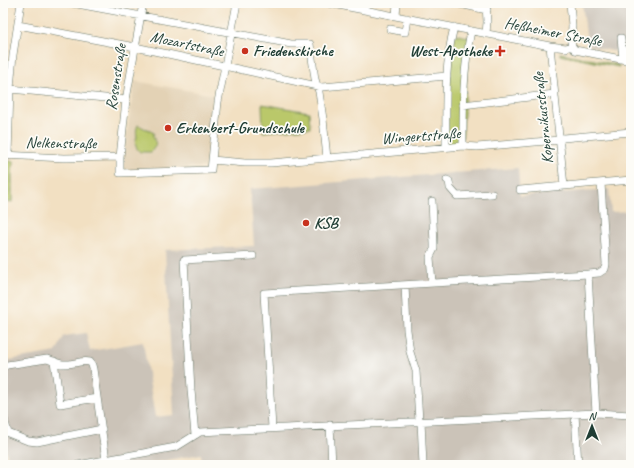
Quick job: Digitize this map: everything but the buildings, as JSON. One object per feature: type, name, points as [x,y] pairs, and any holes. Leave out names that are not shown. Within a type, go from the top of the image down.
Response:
[{"type":"street","points":[[6,155],[13,55],[21,3]]},
{"type":"street","points":[[72,3],[291,44],[310,44],[323,118],[327,158]]},
{"type":"street","name":"Rosenstraße","points":[[143,3],[126,100],[120,157],[120,174],[211,170],[212,160]]},
{"type":"street","points":[[212,160],[218,102],[237,3]]},
{"type":"street","name":"Heßheimer Straße","points":[[328,3],[550,46],[566,48],[572,46],[575,50],[631,61]]},
{"type":"street","points":[[396,16],[397,3]]},
{"type":"street","points":[[455,3],[487,6],[486,34]]},
{"type":"street","points":[[570,3],[572,46]]},
{"type":"street","points":[[390,29],[405,32],[407,18]]},
{"type":"street","name":"Mozartstraße","points":[[18,25],[135,47],[329,87],[447,76]]},
{"type":"street","points":[[446,147],[447,76],[450,44],[454,28]]},
{"type":"street","points":[[463,146],[463,104],[466,60],[471,31]]},
{"type":"street","points":[[621,38],[623,60]]},
{"type":"street","name":"Kopernikusstraße","points":[[550,46],[564,186]]},
{"type":"street","points":[[622,49],[631,51]]},
{"type":"street","points":[[10,89],[126,100]]},
{"type":"street","points":[[463,104],[554,94]]},
{"type":"street","name":"Wingertstraße","points":[[212,160],[245,163],[271,163],[446,147],[477,147],[559,140],[563,138],[631,132]]},
{"type":"street","name":"Nelkenstraße","points":[[6,155],[64,158],[120,157]]},
{"type":"street","points":[[447,180],[449,181],[450,188],[457,196],[492,194]]},
{"type":"street","points":[[520,190],[631,180]]},
{"type":"street","points":[[272,428],[264,293],[599,273],[604,269],[606,264],[601,183]]},
{"type":"street","points":[[432,201],[434,249],[430,257],[432,283]]},
{"type":"street","points":[[194,435],[184,260],[253,256]]},
{"type":"street","points":[[588,274],[596,413]]},
{"type":"street","points":[[405,285],[410,352],[416,371],[423,465]]},
{"type":"street","points":[[3,367],[7,365],[47,359],[62,364],[84,361],[90,362],[92,365],[106,460]]},
{"type":"street","points":[[54,361],[60,404],[97,398]]},
{"type":"street","points":[[78,465],[176,447],[200,432],[596,413],[631,415],[631,428]]},
{"type":"street","points":[[575,414],[578,465]]},
{"type":"street","points":[[3,415],[8,433],[32,442],[102,429]]},
{"type":"street","points":[[330,425],[332,465]]},
{"type":"shaded area","points":[[582,3],[631,3],[631,55],[594,47],[587,42]]},
{"type":"shaded area","name":"Erkenbert-Grundschule","points":[[135,81],[213,95],[205,167],[123,170],[123,158]]},
{"type":"shaded area","points":[[518,168],[520,196],[609,189],[611,212],[631,211],[631,465],[202,465],[201,454],[140,465],[9,465],[3,435],[3,361],[56,352],[64,336],[86,333],[90,351],[143,342],[155,417],[174,415],[165,250],[254,246],[250,189]]},
{"type":"green space","points":[[453,34],[469,37],[462,144],[447,145],[447,113]]},
{"type":"green space","points":[[560,53],[619,65],[619,67],[560,55]]},
{"type":"green space","points":[[262,104],[309,112],[310,128],[263,132]]},
{"type":"green space","points":[[138,125],[154,133],[153,135],[156,145],[151,152],[140,152],[136,147],[136,131]]},
{"type":"green space","points":[[3,161],[13,161],[12,202],[6,202],[3,200]]},
{"type":"place","name":"Friedenskirche","points":[[245,51]]},
{"type":"place","name":"West-Apotheke","points":[[500,51]]},
{"type":"place","name":"Erkenbert-Grundschule","points":[[168,128]]},
{"type":"place","name":"KSB","points":[[306,223]]}]
